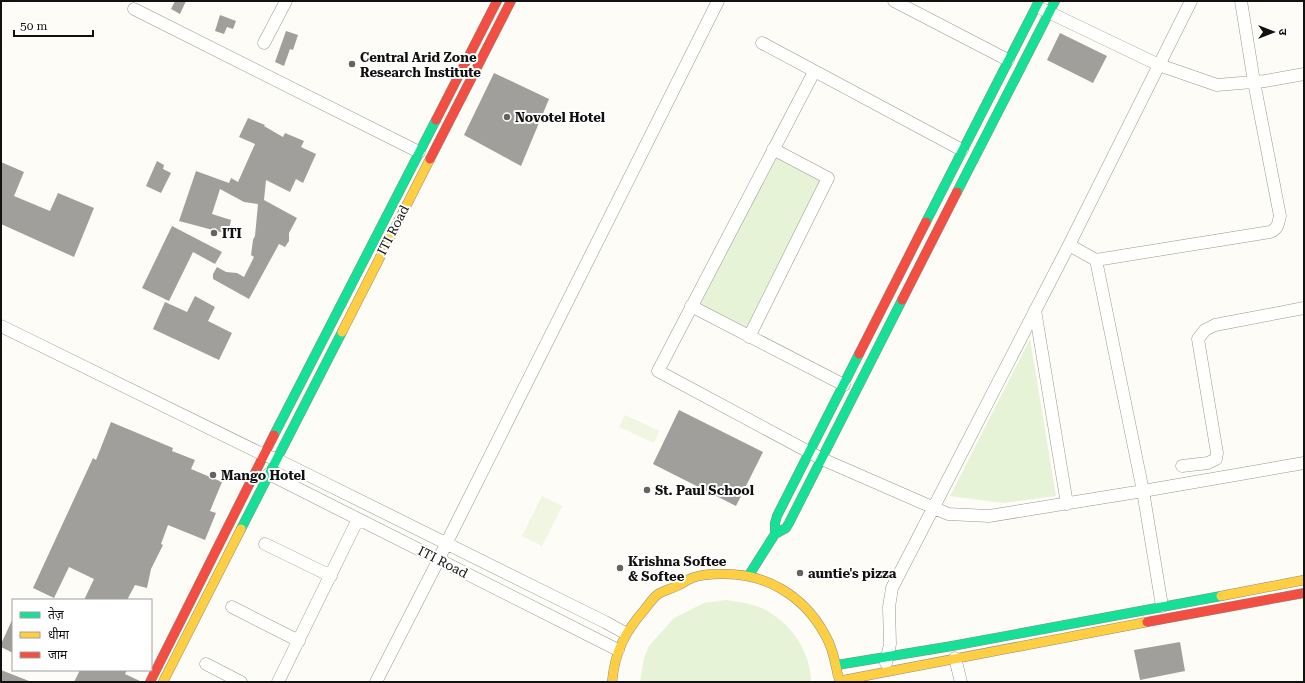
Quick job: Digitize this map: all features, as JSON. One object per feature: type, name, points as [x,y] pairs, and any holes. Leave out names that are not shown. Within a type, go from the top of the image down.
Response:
[{"type":"street","points":[[264,43],[286,1]]},
{"type":"street","name":"ITI Road","points":[[150,682],[264,454],[497,1]]},
{"type":"street","name":"ITI Road","points":[[163,682],[511,1]]},
{"type":"street","points":[[376,682],[718,1]]},
{"type":"street","points":[[894,1],[1008,60]]},
{"type":"street","points":[[749,575],[775,534],[786,528],[789,523],[1055,1]]},
{"type":"street","points":[[884,673],[890,644],[889,607],[892,588],[1069,245],[1191,1]]},
{"type":"street","points":[[1069,245],[1096,260],[1275,230],[1280,216],[1254,82],[1241,1]]},
{"type":"street","points":[[775,534],[775,522],[777,516],[962,150],[1038,4],[1049,12],[1159,65],[1217,85],[1254,82],[1304,74]]},
{"type":"street","points":[[134,9],[419,152]]},
{"type":"street","points":[[762,43],[962,150]]},
{"type":"street","points":[[814,72],[658,371],[822,459],[948,514],[989,516],[1068,504],[1304,463]]},
{"type":"street","points":[[748,337],[828,178],[773,149]]},
{"type":"street","points":[[1096,260],[1143,491],[1162,606]]},
{"type":"street","points":[[691,306],[748,337],[844,385]]},
{"type":"street","points":[[1182,466],[1208,463],[1216,459],[1198,339],[1205,330],[1215,325],[1304,309]]},
{"type":"street","points":[[1035,310],[1068,504]]},
{"type":"street","points":[[1,326],[276,459]]},
{"type":"street","name":"ITI Road","points":[[276,459],[605,622],[625,634]]},
{"type":"street","name":"ITI Road","points":[[269,474],[618,650]]},
{"type":"street","points":[[278,682],[358,519]]},
{"type":"street","points":[[265,544],[331,576]]},
{"type":"street","points":[[612,682],[612,674],[618,650],[629,626],[657,595],[696,577],[726,573],[749,575],[771,582],[791,593],[808,608],[830,640],[837,665],[839,682],[955,658],[1304,594]]},
{"type":"street","points":[[837,665],[888,657],[1304,580]]},
{"type":"street","points":[[232,607],[298,641]]},
{"type":"street","points":[[955,658],[961,682]]},
{"type":"street","points":[[206,664],[241,682]]},
{"type":"green space","points":[[775,154],[823,178],[746,331],[699,307]]},
{"type":"green space","points":[[1030,339],[1056,496],[1003,503],[950,496]]},
{"type":"green space","points":[[625,415],[659,431],[654,443],[619,427]]},
{"type":"green space","points":[[542,496],[562,506],[542,546],[522,536]]},
{"type":"green space","points":[[726,600],[759,607],[770,612],[779,619],[796,637],[802,647],[807,658],[811,682],[640,682],[644,658],[649,646],[674,618],[704,603]]},
{"type":"building","points":[[175,1],[186,1],[180,14],[171,9]]},
{"type":"building","points":[[220,15],[236,21],[233,29],[227,27],[224,34],[215,31]]},
{"type":"building","points":[[286,31],[298,35],[293,50],[290,49],[284,66],[275,62]]},
{"type":"building","points":[[1060,33],[1107,56],[1093,83],[1047,60]]},
{"type":"building","name":"Novotel Hotel","points":[[494,73],[549,99],[521,166],[464,135]]},
{"type":"building","points":[[248,118],[265,125],[264,126],[283,137],[285,133],[304,141],[301,147],[316,154],[303,183],[296,179],[290,192],[266,180],[264,200],[297,218],[289,233],[289,241],[285,247],[279,244],[249,299],[213,279],[213,274],[217,267],[226,272],[237,273],[244,277],[254,257],[251,255],[255,236],[258,204],[244,202],[220,189],[212,214],[231,220],[228,234],[179,221],[196,171],[229,183],[231,178],[238,182],[255,144],[239,137]]},
{"type":"building","points":[[157,161],[164,165],[163,169],[171,173],[161,193],[146,186]]},
{"type":"building","points":[[1,162],[24,172],[14,196],[50,211],[58,193],[94,208],[74,257],[1,224]]},
{"type":"building","points":[[172,226],[222,252],[215,264],[193,252],[169,301],[142,288]]},
{"type":"building","points":[[195,296],[215,307],[208,321],[232,333],[219,360],[153,329],[165,302],[187,312]]},
{"type":"building","points":[[679,410],[763,452],[736,506],[653,464]]},
{"type":"building","points":[[111,422],[173,448],[172,451],[195,460],[191,469],[222,482],[210,511],[216,513],[205,540],[168,525],[161,544],[163,545],[151,569],[147,588],[135,585],[128,599],[84,599],[94,579],[69,567],[54,598],[33,588],[93,458],[96,460]]},
{"type":"building","points":[[12,620],[12,652],[1,647]]},
{"type":"building","points":[[1180,642],[1185,671],[1140,680],[1134,650]]},
{"type":"building","points":[[1,670],[29,681],[29,682],[1,682]]},
{"type":"building","points":[[80,671],[126,671],[125,674],[140,681],[74,682]]},
{"type":"traffic: fast","points":[[926,222],[1039,1]]},
{"type":"traffic: fast","points":[[957,192],[1055,1]]},
{"type":"traffic: fast","points":[[274,435],[436,120]]},
{"type":"traffic: fast","points":[[775,534],[786,528],[789,523],[902,300]]},
{"type":"traffic: fast","points":[[241,529],[342,332]]},
{"type":"traffic: fast","points":[[749,575],[775,534],[775,523],[777,516],[859,354]]},
{"type":"traffic: fast","points":[[837,665],[952,646],[1221,596]]},
{"type":"traffic: slow","points":[[342,332],[430,159]]},
{"type":"traffic: slow","points":[[163,682],[241,529]]},
{"type":"traffic: slow","points":[[612,682],[613,671],[622,642],[638,617],[654,598],[662,592],[692,578],[714,574],[753,577],[768,582],[794,597],[815,620],[827,638],[838,676]]},
{"type":"traffic: slow","points":[[1221,596],[1304,580]]},
{"type":"traffic: slow","points":[[839,681],[1147,622]]},
{"type":"traffic: jam","points":[[436,120],[497,1]]},
{"type":"traffic: jam","points":[[430,159],[511,1]]},
{"type":"traffic: jam","points":[[902,300],[957,192]]},
{"type":"traffic: jam","points":[[859,354],[926,222]]},
{"type":"traffic: jam","points":[[150,682],[274,435]]},
{"type":"traffic: jam","points":[[1147,622],[1304,593]]},
{"type":"place","name":"Central Arid Zone Research Institute","points":[[352,64]]},
{"type":"place","name":"Novotel Hotel","points":[[507,117]]},
{"type":"place","name":"ITI","points":[[214,233]]},
{"type":"place","name":"Mango Hotel","points":[[213,475]]},
{"type":"place","name":"St. Paul School","points":[[647,490]]},
{"type":"place","name":"Krishna Softee & Softee","points":[[620,568]]},
{"type":"place","name":"auntie's pizza","points":[[800,573]]}]
